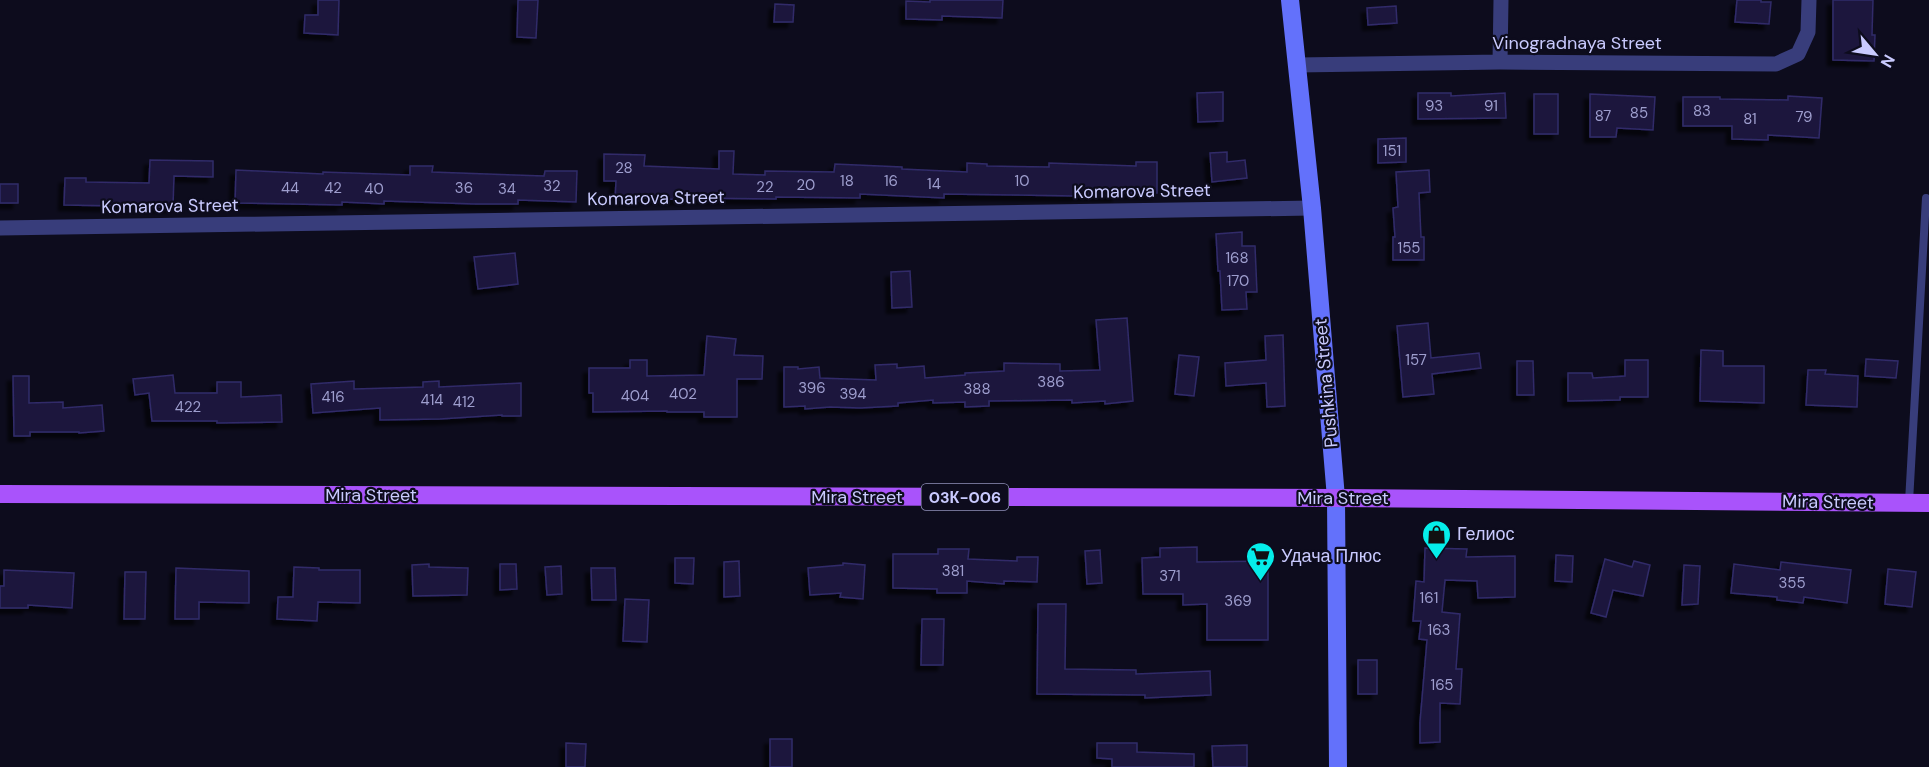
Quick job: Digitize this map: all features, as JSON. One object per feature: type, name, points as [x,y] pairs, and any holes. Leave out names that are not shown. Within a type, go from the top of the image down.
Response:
[{"type":"main road","name":"Mira Street","points":[[0,494],[1336,498],[1929,503]]},
{"type":"street","name":"Pushkina Street","points":[[1290,0],[1312,208],[1336,498],[1338,767]]},
{"type":"street","points":[[1500,62],[1501,0]]},
{"type":"street","name":"Vinogradnaya Street","points":[[1297,65],[1500,62],[1776,64],[1798,54],[1808,32],[1809,0]]},
{"type":"street","name":"Komarova Street","points":[[0,228],[1312,208]]},
{"type":"lane","points":[[1909,503],[1926,198]]},
{"type":"building","points":[[318,0],[339,0],[338,35],[304,33],[305,15],[318,15]]},
{"type":"building","points":[[518,0],[538,0],[536,38],[517,37]]},
{"type":"building","points":[[930,0],[1003,0],[1002,18],[942,16],[942,20],[906,19],[906,1],[930,2]]},
{"type":"building","points":[[1737,0],[1771,2],[1769,24],[1735,22]]},
{"type":"building","points":[[1833,0],[1873,0],[1874,61],[1833,60]]},
{"type":"building","points":[[775,4],[794,5],[793,22],[774,22]]},
{"type":"building","points":[[1396,6],[1397,23],[1368,25],[1367,8]]},
{"type":"building","points":[[1223,92],[1223,121],[1198,122],[1197,93]]},
{"type":"building","points":[[1418,93],[1451,93],[1451,96],[1505,93],[1506,118],[1418,119]]},
{"type":"building","points":[[1534,94],[1558,94],[1558,134],[1534,134]]},
{"type":"building","points":[[1590,94],[1655,97],[1653,130],[1617,128],[1616,137],[1590,137]]},
{"type":"building","points":[[1788,96],[1822,98],[1819,138],[1768,135],[1768,140],[1732,139],[1732,126],[1683,126],[1683,97],[1788,100]]},
{"type":"building","points":[[1406,138],[1406,162],[1378,163],[1378,139]]},
{"type":"building","points":[[719,151],[734,151],[733,174],[765,175],[765,171],[834,172],[835,164],[967,172],[967,163],[987,164],[987,166],[1049,167],[1049,163],[1136,166],[1136,162],[1157,162],[1157,193],[1117,193],[1117,196],[944,194],[944,198],[860,194],[860,198],[690,198],[690,200],[643,198],[643,201],[615,200],[616,181],[604,181],[604,154],[645,155],[644,166],[719,169]]},
{"type":"building","points":[[1227,152],[1227,162],[1245,160],[1247,178],[1212,182],[1210,153]]},
{"type":"building","points":[[150,160],[213,161],[213,177],[174,176],[173,207],[64,205],[65,178],[86,178],[86,182],[149,183]]},
{"type":"building","points":[[410,166],[433,166],[432,172],[544,176],[545,171],[577,171],[576,202],[518,200],[518,204],[475,204],[384,201],[384,204],[342,202],[342,205],[235,203],[236,170],[410,175]]},
{"type":"building","points":[[1429,170],[1430,192],[1419,193],[1424,260],[1393,260],[1393,237],[1395,237],[1393,208],[1398,207],[1396,172]]},
{"type":"building","points":[[0,184],[18,184],[18,203],[0,203]]},
{"type":"building","points":[[1242,232],[1242,246],[1255,246],[1257,292],[1246,292],[1247,309],[1222,310],[1216,234]]},
{"type":"building","points":[[515,253],[518,284],[478,289],[474,257]]},
{"type":"building","points":[[910,271],[912,307],[892,308],[891,272]]},
{"type":"building","points":[[1127,318],[1133,401],[1105,404],[1105,401],[1072,403],[1072,400],[989,401],[989,406],[965,407],[965,402],[933,403],[933,400],[898,403],[898,406],[860,408],[784,407],[784,367],[798,367],[798,369],[819,367],[820,378],[876,380],[875,365],[897,364],[897,368],[924,366],[925,378],[1004,371],[1004,363],[1060,364],[1060,371],[1100,370],[1096,320]]},
{"type":"building","points":[[1428,323],[1431,358],[1479,353],[1481,368],[1432,374],[1434,394],[1403,397],[1397,326]]},
{"type":"building","points":[[1283,335],[1285,406],[1267,407],[1266,383],[1226,386],[1225,363],[1266,360],[1265,336]]},
{"type":"building","points":[[707,336],[736,339],[734,355],[763,356],[762,379],[737,379],[737,417],[704,417],[704,412],[593,412],[593,393],[589,393],[589,368],[630,368],[630,360],[647,360],[647,376],[704,375]]},
{"type":"building","points":[[1701,350],[1723,351],[1723,366],[1764,366],[1764,403],[1700,401]]},
{"type":"building","points":[[1179,355],[1199,357],[1194,396],[1175,394]]},
{"type":"building","points":[[1866,359],[1898,361],[1896,378],[1865,376]]},
{"type":"building","points":[[1625,360],[1648,360],[1648,397],[1568,401],[1568,373],[1592,373],[1593,378],[1625,376]]},
{"type":"building","points":[[1517,361],[1533,361],[1534,395],[1517,395]]},
{"type":"building","points":[[1808,370],[1826,370],[1825,374],[1858,376],[1857,407],[1806,405]]},
{"type":"building","points":[[173,375],[175,393],[217,393],[217,382],[241,382],[241,397],[281,395],[282,422],[152,421],[149,393],[135,395],[133,379]]},
{"type":"building","points":[[13,376],[29,376],[29,403],[63,402],[63,408],[102,405],[104,431],[30,432],[30,436],[14,436]]},
{"type":"building","points":[[354,381],[354,389],[423,387],[423,382],[439,381],[439,387],[521,383],[521,416],[380,420],[380,408],[313,413],[311,384]]},
{"type":"building","points":[[1197,547],[1197,562],[1268,561],[1268,640],[1207,640],[1207,604],[1183,605],[1183,594],[1143,594],[1142,558],[1160,557],[1160,548]]},
{"type":"building","points":[[1425,548],[1467,549],[1466,557],[1515,556],[1515,597],[1478,598],[1477,581],[1445,580],[1442,612],[1460,614],[1456,669],[1462,669],[1460,704],[1440,703],[1440,742],[1420,743],[1427,640],[1419,639],[1421,621],[1413,621],[1416,581],[1424,582]]},
{"type":"building","points":[[938,549],[969,549],[968,559],[1017,561],[1017,557],[1038,557],[1037,582],[1004,581],[1004,584],[967,581],[967,593],[937,593],[937,589],[893,588],[893,554],[938,554]]},
{"type":"building","points":[[1100,550],[1102,583],[1087,584],[1085,551]]},
{"type":"building","points":[[1556,555],[1573,556],[1572,582],[1555,581]]},
{"type":"building","points":[[675,558],[694,558],[693,584],[675,583]]},
{"type":"building","points":[[1605,559],[1632,567],[1634,561],[1650,565],[1643,596],[1613,590],[1606,617],[1591,613]]},
{"type":"building","points":[[739,561],[740,596],[724,597],[724,562]]},
{"type":"building","points":[[1781,562],[1851,570],[1847,603],[1804,597],[1803,603],[1777,600],[1777,597],[1731,593],[1734,564],[1780,570]]},
{"type":"building","points":[[843,563],[865,565],[863,599],[840,597],[841,593],[810,595],[808,568],[843,565]]},
{"type":"building","points":[[429,564],[429,567],[468,568],[467,595],[413,596],[412,565]]},
{"type":"building","points":[[500,564],[516,564],[517,589],[500,590]]},
{"type":"building","points":[[1684,565],[1700,566],[1698,604],[1682,605]]},
{"type":"building","points":[[561,566],[562,594],[547,595],[545,567]]},
{"type":"building","points":[[294,567],[319,568],[319,570],[360,570],[360,603],[318,602],[317,621],[277,619],[278,597],[293,597]]},
{"type":"building","points":[[176,568],[249,571],[249,603],[199,602],[199,619],[175,619]]},
{"type":"building","points":[[591,568],[615,568],[616,600],[592,600]]},
{"type":"building","points":[[1888,569],[1916,572],[1912,607],[1885,604]]},
{"type":"building","points":[[4,570],[74,573],[72,608],[28,605],[28,608],[0,608],[0,586],[4,586]]},
{"type":"building","points":[[125,572],[146,572],[145,619],[124,619]]},
{"type":"building","points":[[625,599],[649,600],[647,642],[623,641]]},
{"type":"building","points":[[1038,604],[1066,604],[1065,669],[1136,670],[1136,674],[1210,671],[1211,695],[1145,698],[1145,695],[1037,694]]},
{"type":"building","points":[[922,619],[944,619],[943,665],[921,665]]},
{"type":"building","points":[[1358,660],[1377,660],[1377,694],[1358,694]]},
{"type":"building","points":[[770,739],[792,739],[792,767],[770,767]]},
{"type":"building","points":[[566,743],[586,744],[585,767],[566,767]]},
{"type":"building","points":[[1097,743],[1137,743],[1137,752],[1194,754],[1194,767],[1112,767],[1112,759],[1097,758]]},
{"type":"building","points":[[1247,745],[1247,767],[1213,767],[1212,746]]},
{"type":"place","name":"Гелиос","points":[[1436,560]]},
{"type":"place","name":"Удача Плюс","points":[[1260,582]]}]
